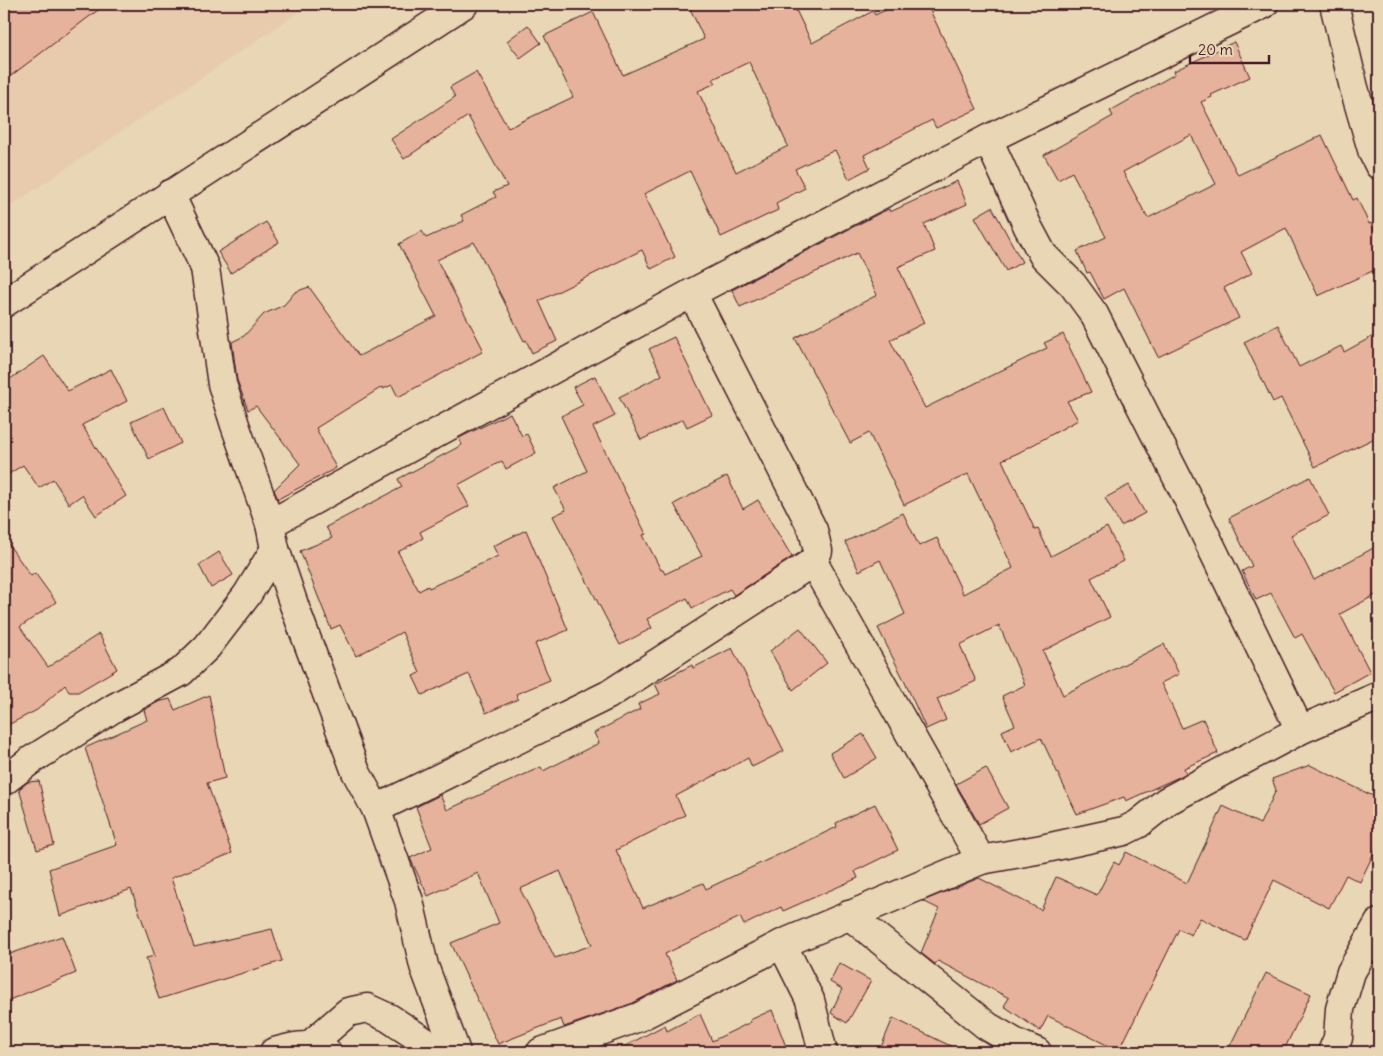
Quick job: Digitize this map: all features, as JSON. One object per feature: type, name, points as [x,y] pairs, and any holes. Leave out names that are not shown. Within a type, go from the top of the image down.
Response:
[{"type":"street","points":[[4,303],[464,4]]},
{"type":"street","points":[[4,781],[30,761],[114,708],[181,672],[207,647],[247,595],[272,536],[692,294],[988,139],[1264,4]]},
{"type":"street","points":[[1334,4],[1354,88],[1373,153],[1379,165]]},
{"type":"street","points":[[988,139],[1028,227],[1044,255],[1073,285],[1094,314],[1187,498],[1300,730]]},
{"type":"street","points":[[170,194],[205,268],[222,384],[294,605],[356,772],[376,809],[408,901],[442,1051]]},
{"type":"street","points":[[376,809],[608,695],[813,562],[818,551],[813,530],[692,294]]},
{"type":"street","points":[[813,562],[981,860]]},
{"type":"street","points":[[247,595],[294,605]]},
{"type":"street","points":[[541,1052],[640,1017],[782,944],[981,860],[1124,831],[1138,824],[1167,801],[1300,730],[1379,696]]},
{"type":"street","points":[[849,915],[987,1026],[1016,1043],[1037,1052]]},
{"type":"street","points":[[1332,1052],[1338,1038],[1340,1009],[1351,972],[1379,923]]},
{"type":"street","points":[[782,944],[810,1000],[823,1052]]},
{"type":"street","points":[[274,1052],[297,1046],[319,1049],[348,1012],[367,1008],[390,1018],[442,1051]]},
{"type":"shaded area","points":[[4,4],[311,4],[4,210]]},
{"type":"building","points":[[4,4],[106,4],[4,81]]},
{"type":"building","points":[[688,4],[793,4],[812,43],[873,11],[875,15],[898,4],[927,4],[977,109],[936,128],[932,120],[864,155],[870,168],[849,179],[835,150],[795,169],[805,188],[776,203],[778,210],[721,237],[690,171],[644,194],[675,257],[651,269],[642,250],[539,301],[557,341],[532,353],[526,340],[524,341],[474,242],[437,260],[483,349],[481,350],[482,352],[398,397],[392,385],[383,389],[382,387],[316,428],[336,468],[278,499],[274,490],[300,464],[256,406],[248,410],[237,380],[232,342],[244,336],[264,314],[284,305],[295,292],[309,287],[359,356],[436,316],[399,244],[422,231],[426,238],[464,221],[461,215],[496,197],[493,192],[507,186],[468,116],[404,159],[391,139],[455,97],[450,87],[476,72],[508,128],[573,97],[544,36],[593,12],[623,75],[704,39]],"holes":[[[749,62],[788,146],[736,172],[698,91],[716,83],[713,79]]]},
{"type":"building","points":[[528,25],[541,43],[520,58],[507,41]]},
{"type":"building","points":[[1234,42],[1250,77],[1211,95],[1212,97],[1201,102],[1238,175],[1322,135],[1353,200],[1357,198],[1379,241],[1379,268],[1318,296],[1286,228],[1241,252],[1252,273],[1224,288],[1239,318],[1158,357],[1124,288],[1104,299],[1090,272],[1087,273],[1077,251],[1106,237],[1072,172],[1058,180],[1044,155],[1113,116],[1110,111],[1175,74],[1174,71]],"holes":[[[1191,135],[1216,184],[1148,218],[1123,172]]]},
{"type":"building","points":[[957,181],[967,204],[924,224],[935,251],[898,267],[924,323],[890,340],[925,408],[1047,348],[1044,343],[1063,334],[1091,392],[1067,401],[1078,420],[1002,460],[1035,530],[1038,529],[1051,556],[1107,527],[1124,561],[1091,578],[1110,617],[1043,651],[1063,695],[1164,644],[1179,674],[1161,683],[1182,728],[1203,719],[1218,753],[1184,768],[1186,773],[1181,776],[1126,801],[1124,797],[1077,814],[1041,738],[1011,752],[1002,731],[1015,725],[1002,696],[1025,685],[999,625],[960,645],[976,681],[937,699],[946,720],[926,729],[878,628],[905,614],[880,560],[859,571],[845,542],[903,513],[919,546],[937,538],[963,594],[1013,568],[968,474],[904,505],[869,433],[850,443],[795,338],[877,295],[857,253],[740,307],[732,290],[880,213],[889,209],[890,212]]},
{"type":"building","points":[[992,207],[1022,262],[1006,271],[975,217]]},
{"type":"building","points":[[266,222],[279,242],[231,273],[218,252]]},
{"type":"building","points":[[1278,325],[1299,367],[1341,346],[1344,352],[1379,333],[1379,436],[1315,467],[1281,398],[1273,402],[1244,342]]},
{"type":"building","points":[[674,337],[712,415],[687,427],[683,419],[641,440],[619,397],[662,375],[649,349]]},
{"type":"building","points":[[44,356],[68,391],[111,369],[127,401],[82,425],[126,496],[96,516],[82,495],[69,504],[53,479],[39,488],[23,465],[4,477],[4,383]]},
{"type":"building","points":[[595,376],[615,416],[593,427],[646,534],[643,535],[661,570],[665,574],[702,556],[674,504],[727,476],[743,509],[758,500],[792,557],[734,595],[730,589],[692,608],[687,598],[647,619],[652,628],[620,645],[553,516],[566,510],[554,488],[587,471],[561,416],[583,405],[573,387]]},
{"type":"building","points":[[164,407],[181,443],[149,459],[131,422]]},
{"type":"building","points":[[510,413],[522,436],[527,434],[536,453],[506,469],[502,461],[458,485],[469,506],[420,532],[423,538],[398,552],[419,591],[498,556],[493,546],[526,530],[568,630],[535,644],[550,680],[516,694],[518,699],[486,713],[469,674],[422,695],[413,676],[420,673],[402,632],[356,656],[340,625],[331,629],[300,551],[332,538],[326,527],[402,487],[398,479],[462,445],[459,438]]},
{"type":"building","points":[[1310,477],[1329,515],[1291,535],[1314,580],[1379,545],[1379,593],[1340,614],[1370,672],[1334,692],[1302,634],[1295,638],[1271,593],[1256,600],[1242,571],[1252,566],[1229,518]]},
{"type":"building","points":[[1129,485],[1145,513],[1121,526],[1105,498]]},
{"type":"building","points":[[4,538],[31,576],[35,573],[56,602],[20,627],[48,667],[99,634],[117,669],[78,692],[69,692],[65,685],[37,710],[4,727]]},
{"type":"building","points":[[219,552],[233,575],[211,588],[199,565]]},
{"type":"building","points":[[800,628],[827,663],[793,690],[770,651]]},
{"type":"building","points":[[732,648],[784,751],[752,767],[748,758],[676,796],[685,815],[616,850],[643,908],[703,883],[706,889],[837,827],[836,823],[875,804],[898,850],[855,871],[858,878],[783,911],[781,907],[744,925],[740,917],[665,954],[677,980],[633,1003],[564,1027],[561,1019],[498,1044],[451,943],[499,923],[478,873],[428,896],[410,858],[432,848],[416,807],[440,795],[447,810],[541,767],[543,771],[599,743],[594,733],[640,709],[638,704],[660,694],[655,684],[692,665],[693,668]],"holes":[[[560,871],[592,945],[555,958],[520,889]]]},
{"type":"building","points":[[209,695],[225,778],[207,783],[232,853],[171,878],[194,947],[272,929],[282,961],[159,999],[146,958],[155,956],[131,889],[60,916],[49,869],[117,845],[85,748],[147,720],[144,710],[158,702],[170,699],[175,710]]},
{"type":"building","points":[[863,734],[877,758],[844,778],[830,753]]},
{"type":"building","points":[[1310,765],[1379,799],[1379,842],[1360,882],[1346,875],[1329,908],[1274,880],[1245,940],[1200,918],[1191,935],[1179,929],[1119,1051],[1048,1016],[1040,1031],[1004,1006],[1009,998],[938,961],[935,964],[921,953],[939,909],[923,901],[979,878],[1041,910],[1056,877],[1097,895],[1114,862],[1119,865],[1126,852],[1187,883],[1223,806],[1260,824],[1276,790],[1272,779]]},
{"type":"building","points":[[986,768],[1008,808],[979,824],[956,784]]},
{"type":"building","points":[[39,781],[54,845],[37,850],[19,789],[28,782]]},
{"type":"building","points":[[62,936],[76,973],[4,1002],[4,956]]},
{"type":"building","points":[[839,963],[871,981],[847,1023],[831,1013],[842,989],[830,982]]},
{"type":"building","points":[[1266,973],[1311,994],[1283,1052],[1227,1052]]},
{"type":"building","points":[[772,1010],[788,1052],[614,1052],[665,1025],[667,1031],[700,1014],[712,1041]]},
{"type":"building","points":[[893,1018],[963,1052],[879,1052]]}]
